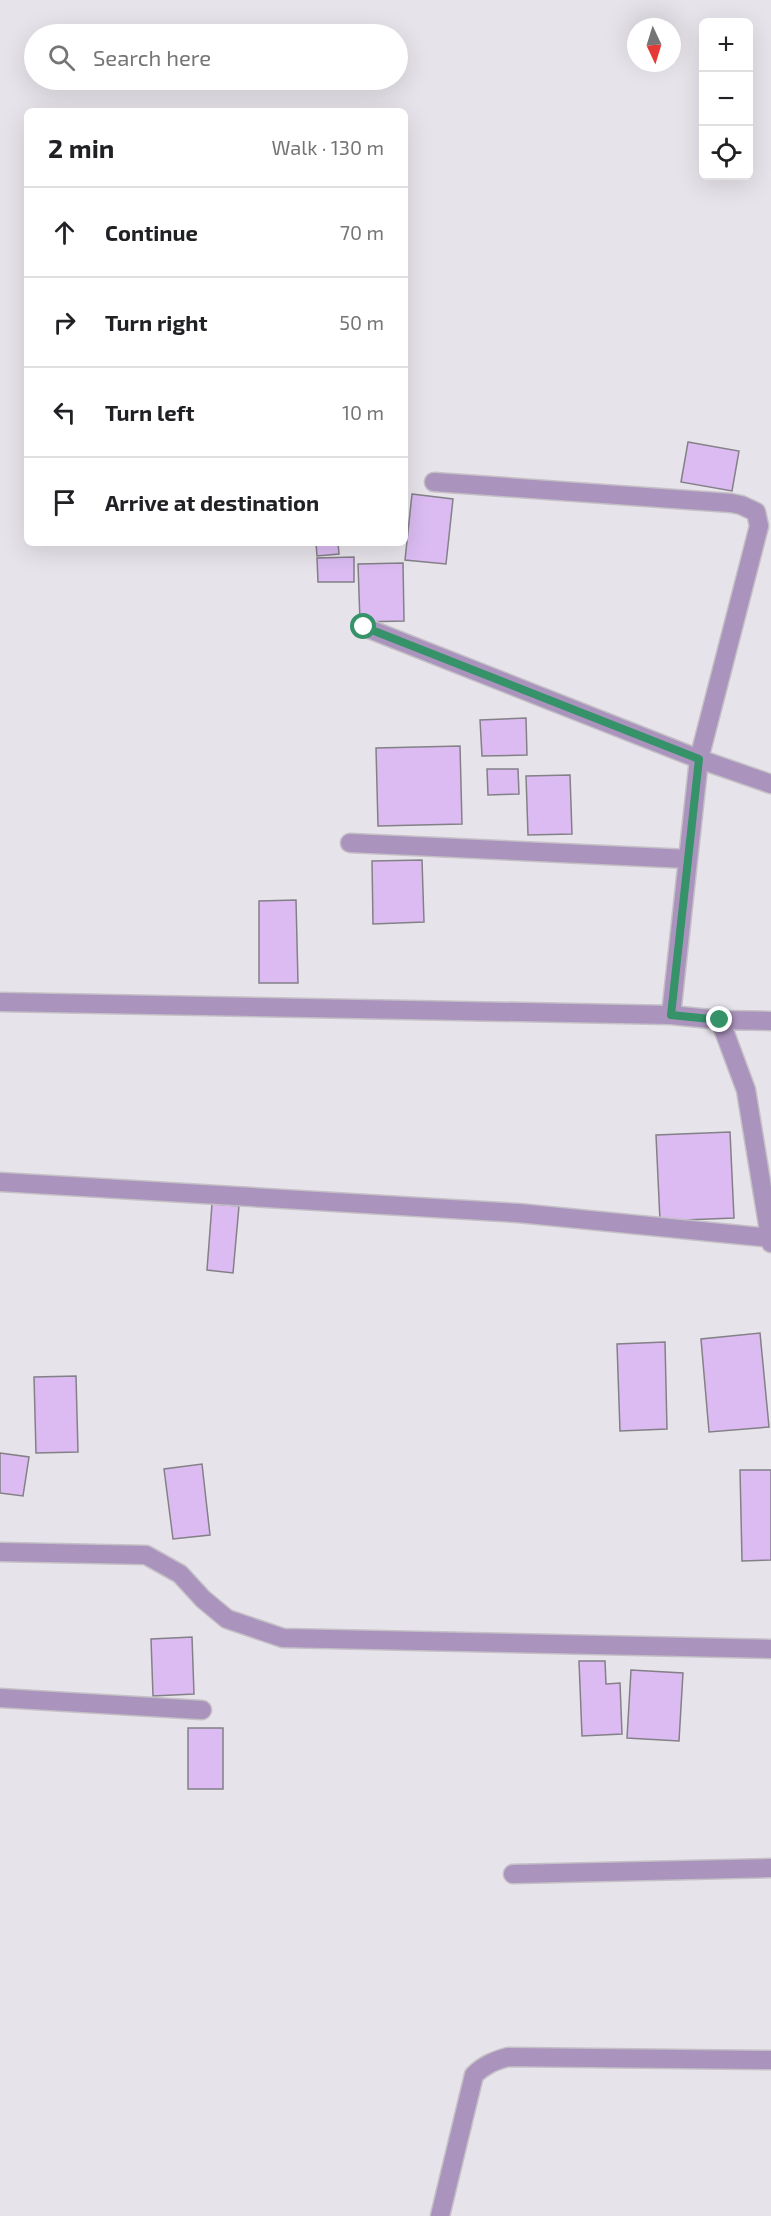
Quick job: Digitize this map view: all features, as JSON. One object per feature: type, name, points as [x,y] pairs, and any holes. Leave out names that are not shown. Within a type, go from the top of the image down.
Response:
[{"type":"street","points":[[434,482],[731,503],[756,512],[759,526],[699,759],[671,1015]]},
{"type":"street","points":[[364,627],[699,759],[771,784]]},
{"type":"street","points":[[350,843],[688,860]]},
{"type":"street","points":[[0,1002],[671,1015],[720,1020],[771,1021]]},
{"type":"street","points":[[720,1020],[746,1090],[771,1243]]},
{"type":"street","points":[[0,1182],[518,1213],[771,1238]]},
{"type":"street","points":[[0,1552],[147,1555],[180,1574],[203,1599],[227,1619],[283,1638],[771,1650]]},
{"type":"street","points":[[0,1698],[202,1710]]},
{"type":"street","points":[[513,1874],[771,1868]]},
{"type":"street","points":[[440,2216],[474,2075],[482,2067],[495,2060],[508,2057],[771,2060]]},
{"type":"building","points":[[688,442],[739,451],[732,491],[681,482]]},
{"type":"building","points":[[412,494],[453,499],[446,564],[405,560]]},
{"type":"building","points":[[316,546],[338,546],[339,554],[317,556]]},
{"type":"building","points":[[354,557],[354,582],[318,582],[317,558]]},
{"type":"building","points":[[403,563],[404,621],[360,622],[358,564]]},
{"type":"building","points":[[526,718],[527,755],[482,756],[480,720]]},
{"type":"building","points":[[460,746],[462,824],[378,826],[376,748]]},
{"type":"building","points":[[487,769],[518,769],[519,794],[488,795]]},
{"type":"building","points":[[570,775],[572,834],[528,835],[526,776]]},
{"type":"building","points":[[422,860],[424,922],[373,924],[372,861]]},
{"type":"building","points":[[296,900],[298,983],[259,983],[259,901]]},
{"type":"building","points":[[730,1132],[734,1218],[660,1221],[656,1135]]},
{"type":"building","points":[[212,1204],[239,1206],[233,1273],[207,1270]]},
{"type":"building","points":[[760,1333],[769,1427],[709,1432],[701,1339]]},
{"type":"building","points":[[665,1342],[667,1429],[620,1431],[617,1344]]},
{"type":"building","points":[[76,1376],[78,1452],[36,1453],[34,1377]]},
{"type":"building","points":[[0,1453],[29,1457],[23,1496],[0,1493]]},
{"type":"building","points":[[202,1464],[210,1535],[173,1539],[164,1469]]},
{"type":"building","points":[[740,1470],[771,1470],[771,1560],[742,1561]]},
{"type":"building","points":[[192,1637],[194,1694],[153,1696],[151,1639]]},
{"type":"building","points":[[579,1661],[605,1661],[606,1684],[620,1683],[622,1734],[582,1736]]},
{"type":"building","points":[[631,1670],[683,1673],[679,1741],[627,1738]]},
{"type":"building","points":[[188,1728],[223,1728],[223,1789],[188,1789]]},
{"type":"route","points":[[364,627],[699,759],[671,1015],[720,1020]]}]
